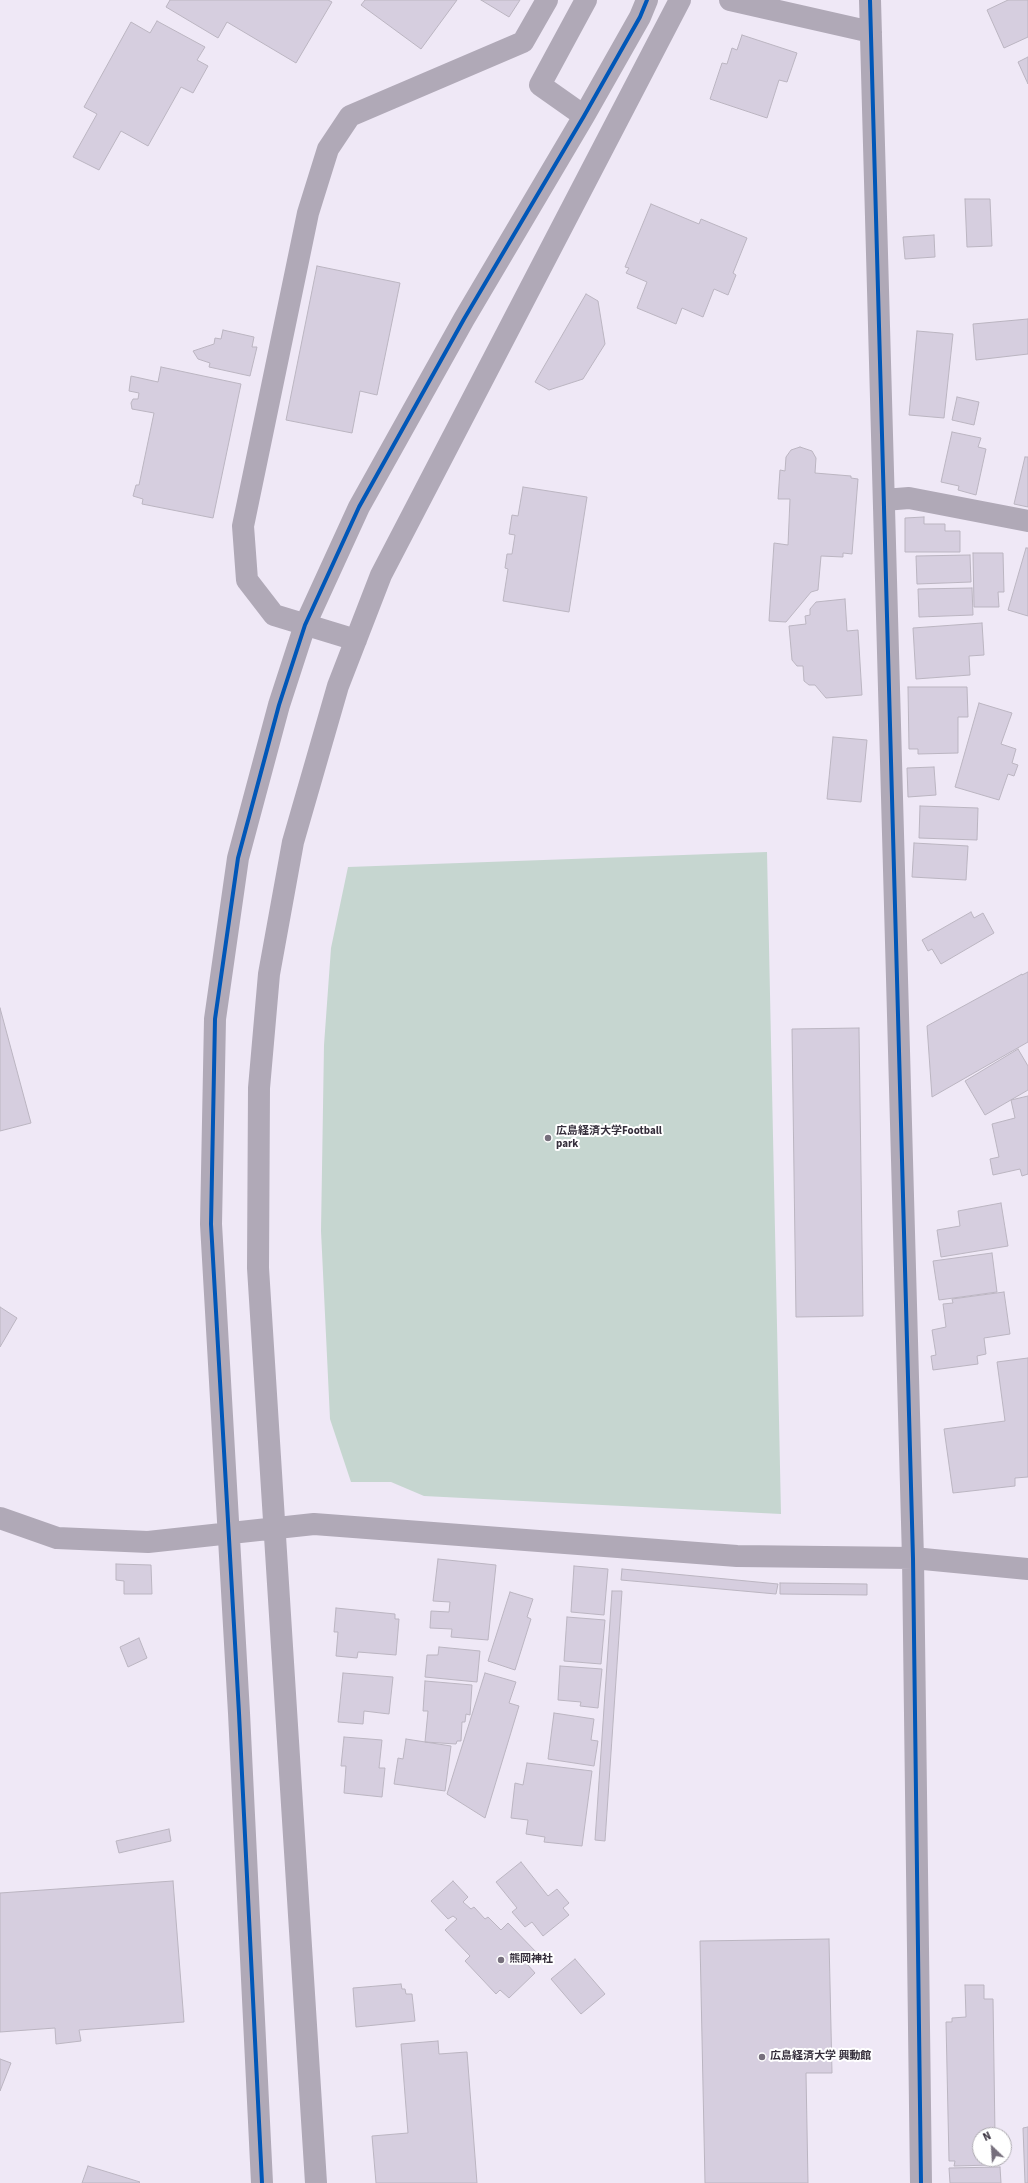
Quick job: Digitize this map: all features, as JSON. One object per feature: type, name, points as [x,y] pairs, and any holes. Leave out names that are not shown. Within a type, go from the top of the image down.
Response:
[{"type":"street","points":[[356,640],[274,615],[247,580],[243,526],[308,213],[328,149],[350,116],[523,42],[547,0]]},
{"type":"street","points":[[584,116],[540,85],[586,0]]},
{"type":"street","points":[[262,2183],[229,1533],[211,1224],[215,1019],[238,858],[279,705],[305,625],[359,507],[464,319],[584,116],[640,17],[647,0]]},
{"type":"street","points":[[316,2183],[306,2002],[273,1528],[258,1268],[259,1088],[269,974],[293,842],[338,686],[381,575],[680,0]]},
{"type":"street","points":[[730,0],[871,32]]},
{"type":"street","points":[[870,0],[913,1558],[921,2183]]},
{"type":"street","points":[[884,500],[909,498],[1028,521]]},
{"type":"street","points":[[0,1518],[58,1538],[148,1542],[314,1524],[737,1556],[913,1558],[1028,1569]]},
{"type":"shaded area","name":"広島経済大学Football park","points":[[767,852],[781,1514],[424,1496],[391,1482],[351,1482],[330,1419],[321,1231],[324,1045],[331,948],[348,867]]},
{"type":"building","points":[[170,0],[328,0],[332,2],[296,63],[227,22],[218,38],[166,7]]},
{"type":"building","points":[[365,0],[457,0],[421,49],[361,5]]},
{"type":"building","points":[[481,0],[520,0],[509,17]]},
{"type":"building","points":[[1008,0],[1028,0],[1028,37],[1004,48],[987,10]]},
{"type":"building","points":[[157,21],[205,47],[197,60],[208,66],[193,93],[181,87],[148,146],[121,131],[99,170],[73,157],[97,114],[84,107],[131,22],[150,33]]},
{"type":"building","points":[[742,35],[797,53],[787,82],[779,80],[767,118],[710,99],[722,63],[727,64],[732,48],[737,50]]},
{"type":"building","points":[[1028,57],[1028,84],[1018,62]]},
{"type":"building","points":[[965,199],[990,199],[992,246],[967,247]]},
{"type":"building","points":[[651,204],[699,224],[701,219],[747,238],[733,273],[736,275],[728,295],[714,289],[703,317],[682,308],[676,324],[637,308],[647,282],[626,273],[629,268],[625,267]]},
{"type":"building","points":[[934,235],[935,257],[905,259],[903,237]]},
{"type":"building","points":[[317,266],[400,283],[377,395],[360,391],[352,433],[286,420]]},
{"type":"building","points":[[586,294],[598,301],[605,344],[583,379],[549,390],[535,382]]},
{"type":"building","points":[[1028,319],[1028,354],[976,360],[973,324]]},
{"type":"building","points":[[223,330],[254,337],[252,347],[257,347],[250,376],[209,367],[210,363],[198,359],[193,351],[214,344],[215,338],[221,339]]},
{"type":"building","points":[[917,331],[953,334],[944,418],[909,415]]},
{"type":"building","points":[[161,367],[241,384],[213,518],[142,504],[143,499],[133,496],[136,485],[139,485],[154,413],[132,409],[131,403],[133,399],[138,399],[139,393],[129,391],[131,376],[158,382]]},
{"type":"building","points":[[957,397],[979,402],[974,425],[952,420]]},
{"type":"building","points":[[952,432],[981,438],[978,447],[986,449],[976,495],[958,490],[959,486],[941,482]]},
{"type":"building","points":[[800,447],[812,451],[816,458],[815,473],[851,476],[851,478],[858,479],[852,554],[843,553],[843,557],[821,556],[818,590],[811,592],[786,622],[769,621],[774,543],[788,545],[790,499],[778,499],[780,470],[785,471],[786,457],[791,450]]},
{"type":"building","points":[[1025,457],[1028,457],[1028,507],[1014,504]]},
{"type":"building","points":[[523,487],[587,497],[569,612],[503,601],[508,569],[505,568],[507,554],[512,554],[515,535],[509,534],[512,515],[518,516]]},
{"type":"building","points":[[924,517],[924,524],[945,524],[945,531],[960,531],[960,552],[905,552],[905,518]]},
{"type":"building","points":[[1026,548],[1028,548],[1028,616],[1008,610]]},
{"type":"building","points":[[973,553],[1003,553],[1004,592],[998,592],[999,607],[974,607]]},
{"type":"building","points":[[970,555],[971,582],[917,584],[916,556]]},
{"type":"building","points":[[972,588],[973,615],[919,617],[918,589]]},
{"type":"building","points":[[845,599],[847,631],[858,630],[862,695],[826,698],[815,685],[809,685],[804,681],[803,666],[797,666],[792,660],[789,626],[806,624],[805,616],[810,615],[810,609],[816,602]]},
{"type":"building","points":[[982,623],[984,655],[969,656],[970,675],[916,679],[913,628]]},
{"type":"building","points":[[908,687],[967,687],[968,717],[958,717],[958,753],[918,754],[918,749],[909,749]]},
{"type":"building","points":[[979,703],[1012,713],[1001,744],[1016,749],[1012,763],[1018,765],[1014,776],[1008,774],[999,800],[955,787]]},
{"type":"building","points":[[833,737],[867,740],[861,802],[827,799]]},
{"type":"building","points":[[934,767],[936,795],[908,797],[907,768]]},
{"type":"building","points":[[920,806],[978,808],[977,840],[919,838]]},
{"type":"building","points":[[914,843],[968,846],[966,880],[912,877]]},
{"type":"building","points":[[971,912],[974,918],[983,913],[994,933],[941,964],[932,949],[928,951],[922,940]]},
{"type":"building","points":[[1028,972],[1028,1042],[932,1097],[927,1026]]},
{"type":"building","points":[[0,1008],[31,1123],[0,1131]]},
{"type":"building","points":[[859,1028],[863,1316],[796,1317],[792,1029]]},
{"type":"building","points":[[1018,1049],[1028,1066],[1028,1090],[985,1115],[965,1081]]},
{"type":"building","points":[[1028,1096],[1028,1174],[1022,1176],[1020,1169],[993,1175],[990,1159],[999,1157],[992,1124],[1015,1118],[1011,1100]]},
{"type":"building","points":[[1001,1203],[1008,1246],[941,1257],[937,1230],[960,1226],[958,1211]]},
{"type":"building","points":[[992,1253],[997,1292],[939,1300],[933,1261]]},
{"type":"building","points":[[1004,1292],[1010,1334],[984,1338],[986,1354],[977,1356],[978,1364],[933,1370],[931,1356],[936,1355],[932,1330],[946,1327],[943,1304],[953,1303],[952,1299]]},
{"type":"building","points":[[0,1307],[17,1318],[0,1347]]},
{"type":"building","points":[[1028,1358],[1028,1477],[1015,1478],[1015,1486],[953,1493],[944,1429],[1005,1421],[997,1362]]},
{"type":"building","points":[[438,1559],[496,1565],[488,1640],[451,1637],[452,1629],[430,1628],[431,1611],[449,1612],[450,1602],[433,1601]]},
{"type":"building","points":[[116,1564],[151,1565],[152,1594],[124,1594],[124,1581],[116,1580]]},
{"type":"building","points":[[574,1566],[608,1569],[604,1615],[571,1612]]},
{"type":"building","points":[[622,1569],[778,1584],[776,1594],[621,1580]]},
{"type":"building","points":[[780,1583],[867,1584],[867,1595],[780,1594]]},
{"type":"building","points":[[612,1591],[622,1591],[605,1841],[595,1840]]},
{"type":"building","points":[[510,1592],[533,1599],[527,1617],[531,1619],[515,1670],[488,1661]]},
{"type":"building","points":[[336,1608],[395,1614],[395,1619],[399,1619],[396,1655],[358,1652],[357,1658],[336,1656],[338,1632],[334,1632]]},
{"type":"building","points":[[567,1617],[605,1620],[601,1664],[564,1661]]},
{"type":"building","points":[[139,1638],[147,1658],[128,1667],[120,1647]]},
{"type":"building","points":[[439,1647],[480,1651],[477,1682],[425,1677],[427,1655],[438,1655]]},
{"type":"building","points":[[560,1666],[602,1669],[598,1708],[580,1706],[581,1702],[558,1700]]},
{"type":"building","points":[[343,1673],[393,1677],[389,1714],[364,1711],[363,1724],[338,1722]]},
{"type":"building","points":[[485,1673],[516,1682],[509,1703],[519,1706],[485,1818],[447,1794]]},
{"type":"building","points":[[425,1681],[472,1685],[470,1715],[466,1714],[465,1722],[462,1722],[461,1741],[457,1741],[456,1744],[425,1742],[428,1711],[423,1711]]},
{"type":"building","points":[[554,1713],[594,1719],[591,1740],[598,1741],[594,1766],[548,1759]]},
{"type":"building","points":[[344,1737],[382,1740],[379,1768],[385,1768],[382,1797],[344,1793],[346,1766],[341,1766]]},
{"type":"building","points":[[406,1739],[451,1746],[445,1791],[394,1784],[398,1758],[403,1759]]},
{"type":"building","points":[[527,1763],[592,1771],[582,1846],[544,1842],[545,1837],[526,1834],[528,1820],[511,1818],[515,1783],[523,1785]]},
{"type":"building","points":[[169,1829],[171,1841],[119,1853],[116,1841]]},
{"type":"building","points":[[521,1862],[548,1896],[557,1889],[569,1903],[563,1908],[569,1915],[543,1936],[532,1922],[525,1927],[512,1912],[517,1908],[496,1882]]},
{"type":"building","points":[[173,1881],[184,2022],[79,2030],[81,2041],[56,2044],[55,2028],[0,2032],[0,1893]]},
{"type":"building","points":[[453,1881],[468,1897],[463,1902],[471,1909],[474,1907],[485,1919],[488,1917],[501,1930],[508,1923],[538,1954],[527,1964],[535,1973],[509,1998],[500,1990],[496,1994],[465,1961],[470,1956],[445,1930],[457,1919],[453,1916],[448,1919],[431,1901]]},
{"type":"building","points":[[829,1939],[832,2073],[806,2073],[808,2183],[705,2183],[700,1941]]},
{"type":"building","points":[[575,1959],[605,1994],[581,2014],[551,1979]]},
{"type":"building","points":[[401,1984],[402,1989],[405,1989],[406,1994],[412,1994],[415,2021],[356,2027],[353,1988]]},
{"type":"building","points":[[965,1985],[984,1985],[984,1999],[993,1999],[995,2127],[972,2127],[972,2166],[954,2166],[955,2161],[949,2161],[946,2022],[952,2022],[952,2018],[966,2017]]},
{"type":"building","points":[[438,2041],[439,2054],[467,2052],[477,2183],[376,2183],[372,2136],[408,2133],[401,2044]]},
{"type":"building","points":[[0,2059],[11,2063],[0,2091]]},
{"type":"building","points":[[1028,2127],[1028,2183],[1025,2183],[1023,2128]]},
{"type":"building","points":[[88,2166],[140,2182],[82,2183]]},
{"type":"building","points":[[1000,2167],[1001,2183],[950,2183],[949,2168]]},
{"type":"cycle path","points":[[262,2183],[239,1713],[211,1224],[215,1019],[238,858],[279,705],[305,625],[359,507],[464,319],[584,116],[640,17],[647,0]]},
{"type":"cycle path","points":[[870,0],[913,1558],[921,2183]]},
{"type":"place","name":"広島経済大学Football park","points":[[548,1138]]},
{"type":"place","name":"熊岡神社","points":[[501,1960]]},
{"type":"place","name":"広島経済大学 興動館","points":[[762,2057]]}]
